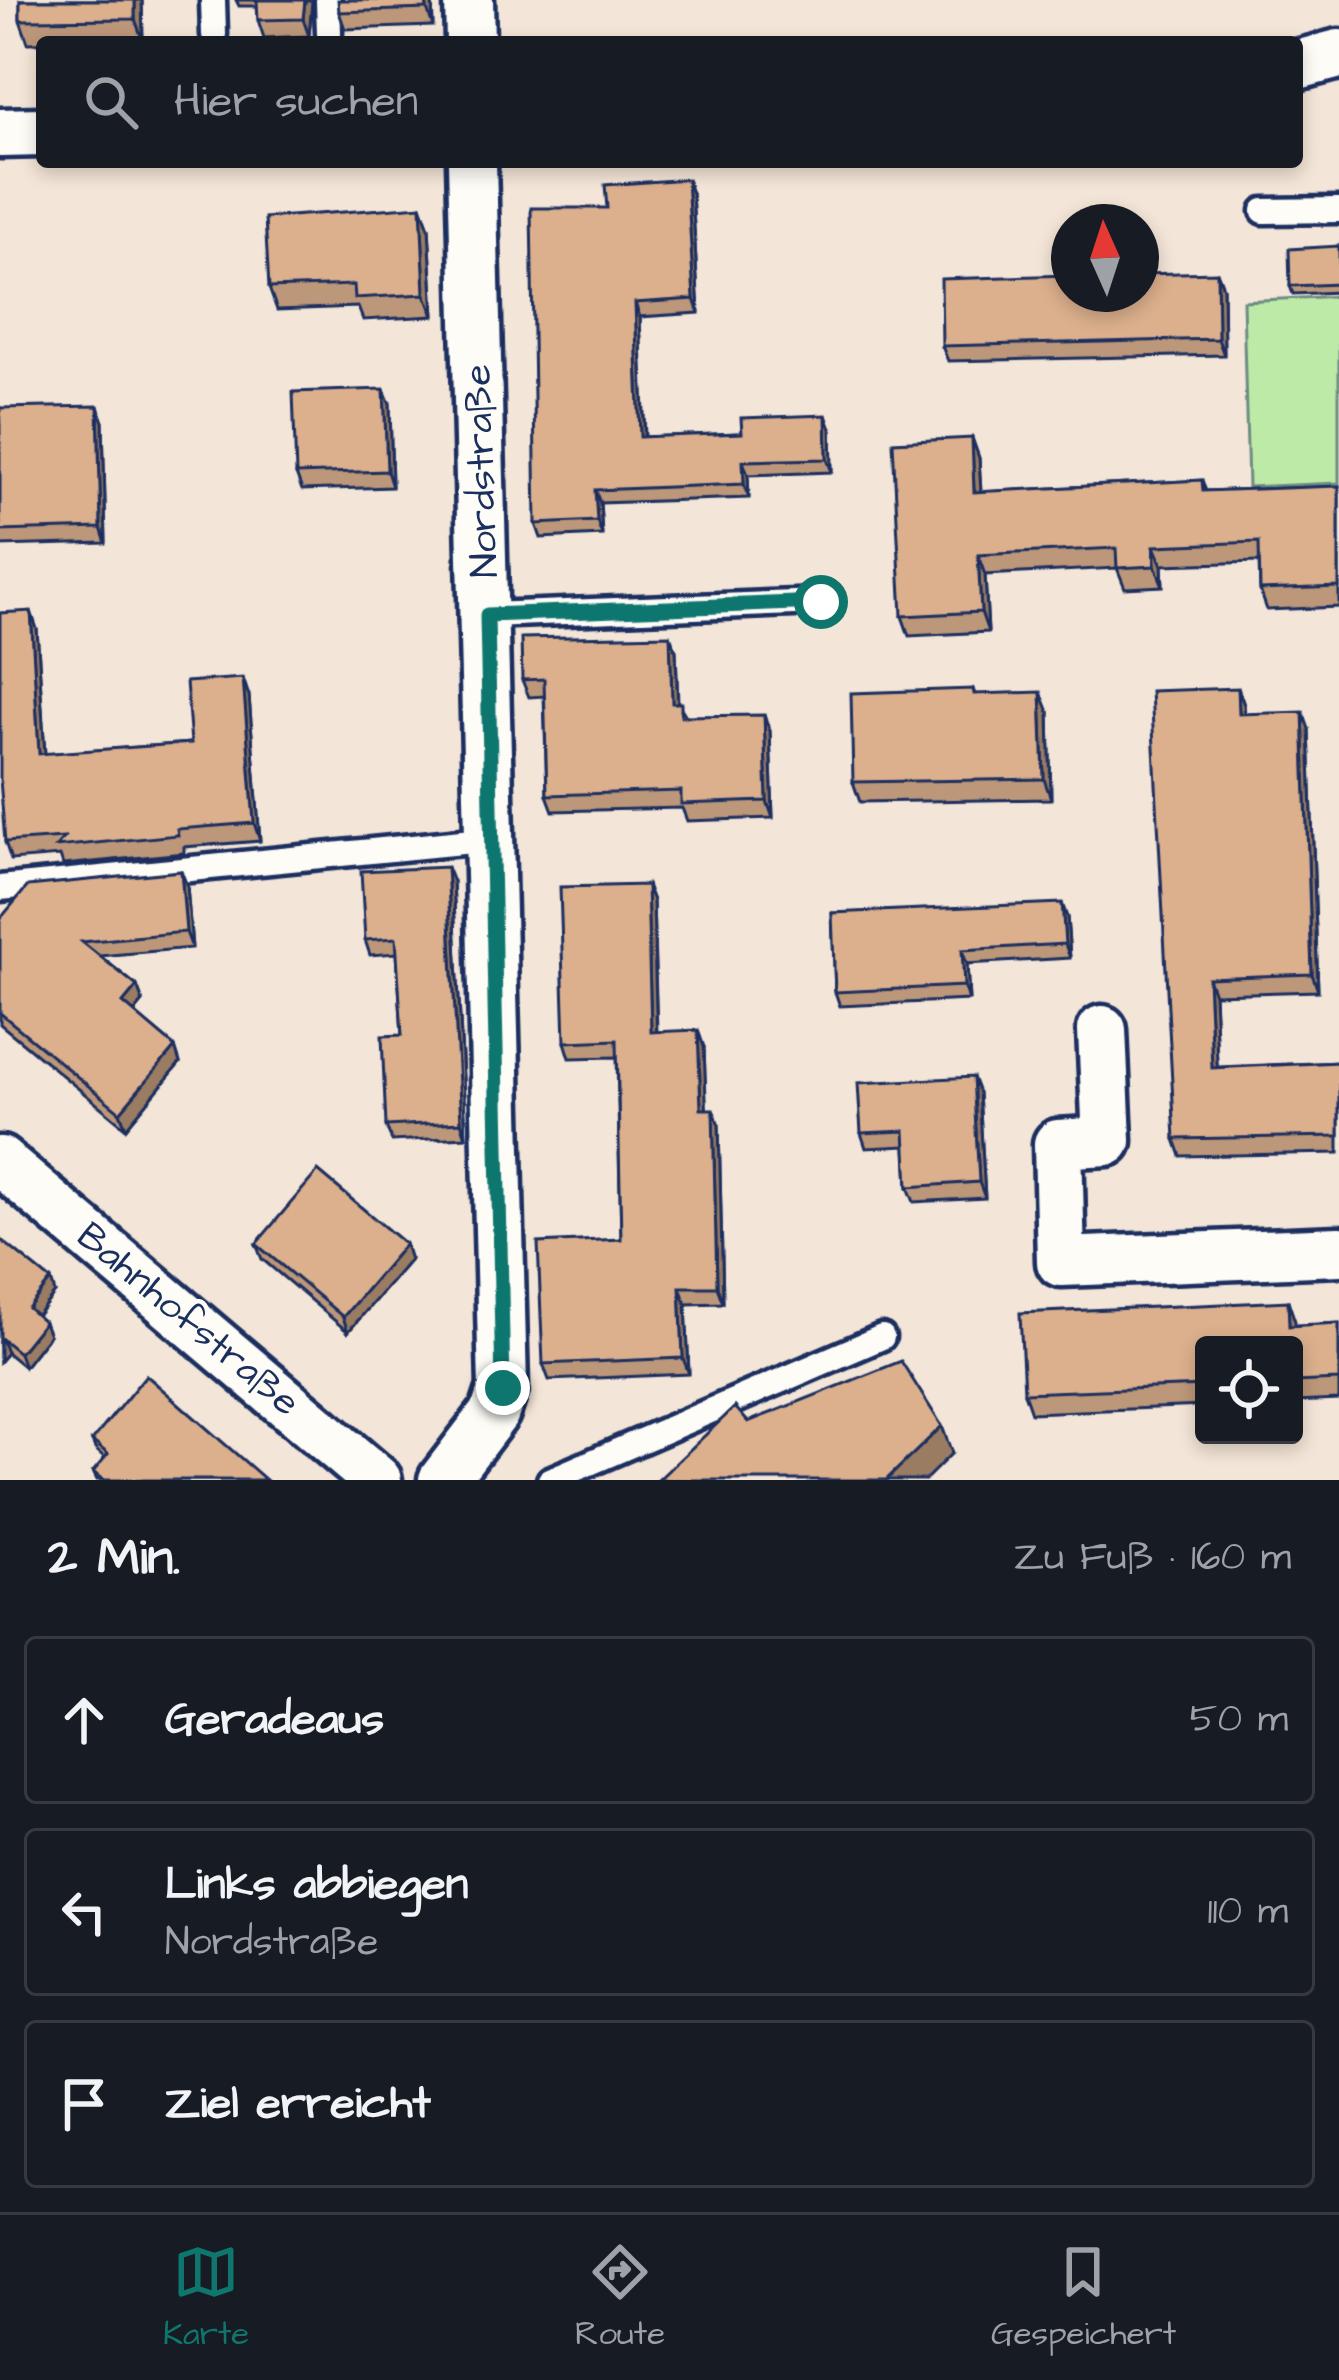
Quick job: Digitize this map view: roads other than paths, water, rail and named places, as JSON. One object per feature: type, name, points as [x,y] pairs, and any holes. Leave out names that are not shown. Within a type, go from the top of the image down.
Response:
[{"type":"street","points":[[469,0],[470,36]]},
{"type":"street","points":[[1303,63],[1339,54]]},
{"type":"street","points":[[0,133],[36,132]]},
{"type":"street","name":"Nordstraße","points":[[442,1480],[496,1412],[503,1388],[472,168]]},
{"type":"street","points":[[1102,1030],[1107,1141],[1058,1144],[1061,1262],[1339,1251]]},
{"type":"street","name":"Bahnhofstraße","points":[[0,1161],[377,1480]]},
{"type":"lane","points":[[213,0],[214,34]]},
{"type":"lane","points":[[328,0],[329,32]]},
{"type":"lane","points":[[1264,212],[1339,210]]},
{"type":"lane","points":[[487,615],[821,602]]},
{"type":"lane","points":[[0,888],[492,839]]},
{"type":"lane","points":[[550,1480],[882,1337]]}]
